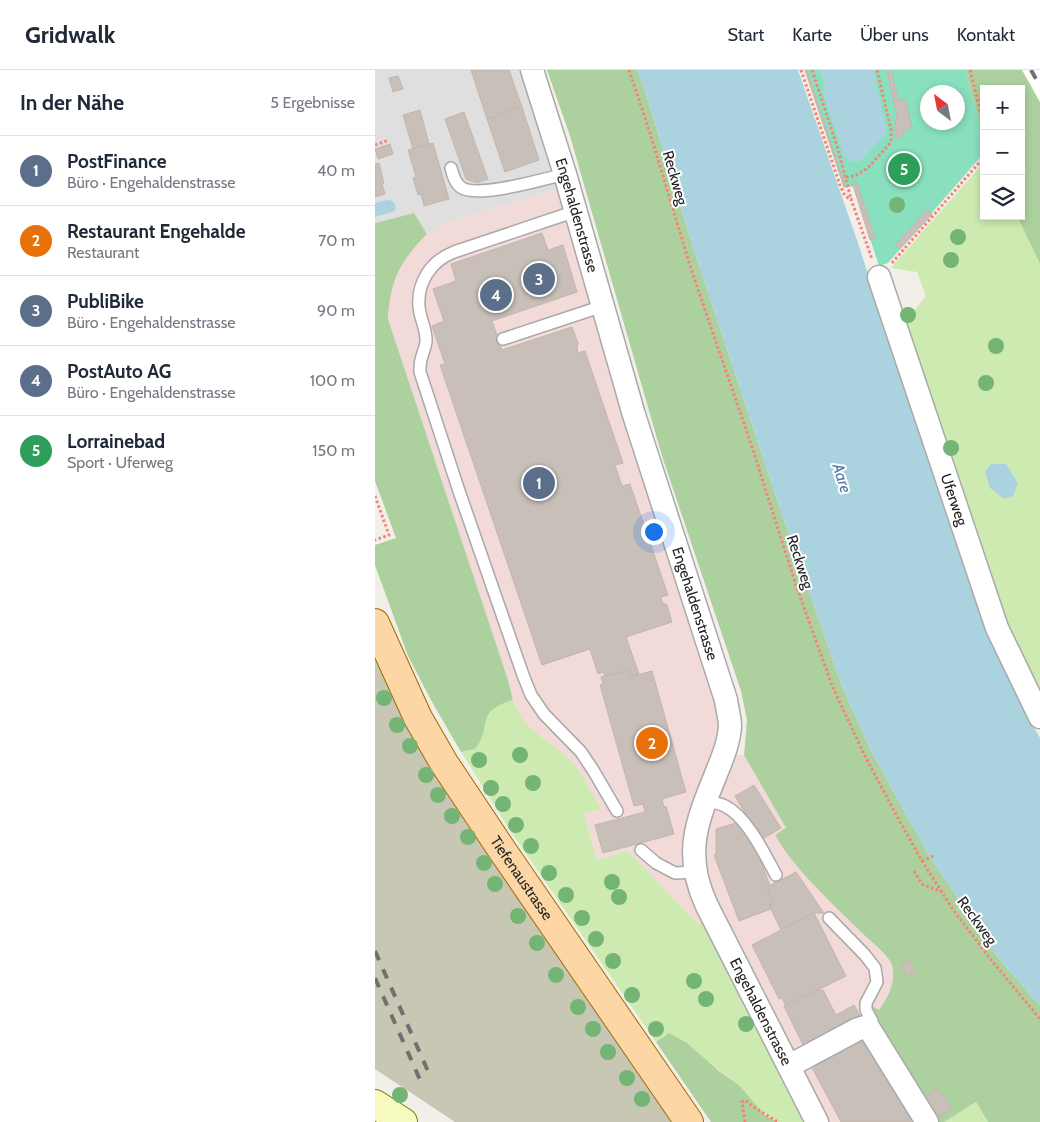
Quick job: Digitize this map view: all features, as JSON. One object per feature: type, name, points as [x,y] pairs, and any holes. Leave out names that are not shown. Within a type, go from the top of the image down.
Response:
[{"type":"main road","name":"Tiefenaustrasse","points":[[375,623],[418,718],[445,763],[502,850],[689,1122]]},
{"type":"street","name":"Engehaldenstrasse","points":[[531,70],[565,174],[634,415],[726,700],[730,726],[725,754],[700,816],[694,840],[695,872],[702,895],[817,1122]]},
{"type":"street","name":"Uferweg","points":[[879,278],[997,628],[1040,716]]},
{"type":"street","points":[[789,1066],[858,1029],[868,1029],[927,1122]]},
{"type":"street","points":[[375,1104],[403,1122]]},
{"type":"lane","points":[[451,168],[458,185],[472,191],[499,188],[565,174]]},
{"type":"lane","points":[[576,211],[443,256],[433,265],[424,277],[420,292],[419,307],[426,342],[419,361],[420,372],[459,491],[531,695],[544,714],[581,752],[617,811]]},
{"type":"lane","points":[[503,339],[603,306]]},
{"type":"lane","points":[[705,801],[723,804],[734,811],[756,839],[776,875]]},
{"type":"lane","points":[[641,850],[656,863],[675,873],[695,872]]},
{"type":"lane","points":[[829,918],[875,968],[877,982],[866,1003],[866,1010],[872,1021],[868,1029]]},
{"type":"path","name":"Reckweg","points":[[629,70],[650,132],[691,269],[750,441],[797,588],[833,688],[868,762],[922,861],[955,911],[992,961],[1040,1019]]},
{"type":"path","points":[[801,70],[840,185],[844,194],[849,199],[851,198]]},
{"type":"path","points":[[812,70],[851,198],[879,278],[980,162]]},
{"type":"path","points":[[846,177],[855,176],[867,168],[891,142],[891,130],[877,70]]},
{"type":"path","points":[[970,70],[980,111]]},
{"type":"path","points":[[375,145],[389,140]]},
{"type":"path","points":[[375,496],[389,535],[375,540]]},
{"type":"path","points":[[922,861],[933,856]]},
{"type":"path","points":[[914,871],[922,884],[943,893]]},
{"type":"path","points":[[745,1122],[742,1102],[745,1100],[778,1122]]},
{"type":"shaded area","points":[[375,70],[529,70],[566,187],[442,224],[427,234],[414,213],[375,223]]},
{"type":"shaded area","points":[[566,187],[726,700],[725,754],[744,755],[786,828],[838,909],[892,963],[894,982],[889,997],[879,1011],[927,1122],[827,1122],[698,924],[628,851],[597,860],[584,813],[601,809],[561,752],[529,728],[516,710],[508,680],[388,319],[389,299],[392,285],[406,257],[427,234],[442,224]]},
{"type":"shaded area","points":[[375,659],[423,756],[469,827],[671,1122],[455,1122],[375,1069]]},
{"type":"green space","points":[[547,70],[637,70],[692,244],[783,517],[842,686],[871,751],[930,857],[997,956],[1040,1006],[1040,1122],[988,1122],[976,1102],[944,1122],[928,1122],[866,1010],[874,1007],[879,1010],[889,994],[893,977],[892,965],[883,953],[803,873],[775,835],[786,828],[744,755],[747,720],[741,691],[662,456],[570,136]]},
{"type":"green space","points":[[805,70],[965,70],[980,124],[980,158],[888,263],[879,266],[853,186],[844,188]]},
{"type":"green space","points":[[965,70],[1040,70],[1040,264],[1019,220],[1025,220],[1025,85],[980,85],[980,124]]},
{"type":"green space","points":[[980,167],[980,220],[1019,220],[1040,264],[1040,687],[1031,691],[907,351],[916,348],[908,326],[899,329],[926,296],[917,272],[891,268]]},
{"type":"green space","points":[[414,213],[427,234],[410,253],[398,272],[391,293],[388,319],[513,700],[493,709],[488,715],[480,741],[475,749],[461,752],[408,656],[375,565],[375,545],[396,538],[375,481],[375,223]]},
{"type":"green space","points":[[513,700],[517,710],[530,727],[574,764],[583,776],[601,809],[584,814],[597,860],[628,851],[698,924],[704,921],[807,1122],[779,1122],[762,1112],[739,1085],[669,1033],[656,1042],[513,835],[461,752],[475,749],[480,741],[488,715],[493,709]]},
{"type":"green space","points":[[669,1033],[687,1043],[719,1071],[739,1085],[764,1114],[777,1122],[711,1122],[656,1042]]},
{"type":"green space","points":[[976,1102],[988,1122],[944,1122]]},
{"type":"water","name":"Aare","points":[[637,70],[798,70],[885,327],[1022,705],[1040,738],[1040,1006],[997,956],[930,857],[871,751],[842,686],[783,517],[692,244]]},
{"type":"water","points":[[820,70],[873,70],[887,133],[859,162],[849,161],[843,154],[822,91],[826,90]]},
{"type":"water","points":[[387,200],[394,203],[396,206],[395,211],[375,217],[375,203]]},
{"type":"water","points":[[991,464],[1006,464],[1018,483],[1013,496],[1004,499],[990,488],[985,472]]},
{"type":"pier","points":[[1022,70],[1040,70],[1040,102]]},
{"type":"building","points":[[471,70],[509,70],[522,107],[487,119]]},
{"type":"building","points":[[805,70],[807,70],[844,187]]},
{"type":"building","points":[[887,70],[891,70],[898,100],[905,99],[912,128],[908,128],[899,139],[894,136],[897,132],[894,129],[897,116]]},
{"type":"building","points":[[398,76],[403,89],[393,92],[389,78]]},
{"type":"building","points":[[522,107],[539,160],[505,172],[487,119]]},
{"type":"building","points":[[420,110],[429,144],[413,149],[403,115]]},
{"type":"building","points":[[464,112],[488,179],[477,183],[466,179],[445,119]]},
{"type":"building","points":[[433,143],[449,199],[424,206],[421,194],[418,195],[413,178],[416,177],[408,150]]},
{"type":"building","points":[[390,144],[393,154],[378,159],[375,149]]},
{"type":"building","points":[[379,163],[385,194],[375,197],[375,164]]},
{"type":"building","points":[[856,181],[875,238],[870,240],[853,185],[851,186]]},
{"type":"building","points":[[927,210],[932,214],[900,249],[895,245]]},
{"type":"building","points":[[542,233],[548,250],[563,245],[577,292],[492,321],[502,350],[572,327],[578,343],[578,353],[585,351],[623,463],[615,465],[622,486],[630,484],[668,595],[661,597],[662,602],[667,605],[672,622],[626,637],[639,674],[630,677],[628,671],[605,676],[603,672],[598,674],[590,649],[542,665],[440,365],[445,364],[432,326],[444,321],[433,289],[456,281],[451,264]]},
{"type":"building","points":[[628,671],[630,677],[652,671],[686,792],[662,799],[664,807],[666,806],[674,834],[603,853],[595,825],[645,812],[643,804],[634,806],[600,685],[603,684],[601,677]]},
{"type":"building","points":[[754,785],[781,828],[761,840],[735,796]]},
{"type":"building","points":[[736,823],[753,840],[770,886],[767,887],[773,904],[769,905],[771,909],[739,921],[714,855],[716,854],[716,829]]},
{"type":"building","points":[[796,872],[824,913],[814,913],[781,930],[769,905],[773,904],[767,887]]},
{"type":"building","points":[[814,913],[846,976],[786,1006],[782,998],[779,999],[752,945]]},
{"type":"building","points":[[909,960],[916,973],[907,977],[901,964]]},
{"type":"building","points":[[819,989],[820,991],[823,990],[836,1015],[854,1005],[861,1018],[804,1047],[784,1006]]},
{"type":"building","points":[[864,1040],[919,1122],[841,1122],[809,1062]]},
{"type":"building","points":[[938,1088],[952,1109],[936,1119],[923,1098]]},
{"type":"railway","points":[[1031,70],[1040,86]]},
{"type":"railway","points":[[375,951],[431,1078]]},
{"type":"railway","points":[[375,978],[421,1082]]},
{"type":"place","name":"Lorrainebad","points":[[904,169]]},
{"type":"place","name":"PubliBike","points":[[539,279]]},
{"type":"place","name":"PostAuto AG","points":[[496,295]]},
{"type":"place","name":"PostFinance","points":[[539,483]]},
{"type":"place","name":"Restaurant Engehalde","points":[[652,743]]}]
